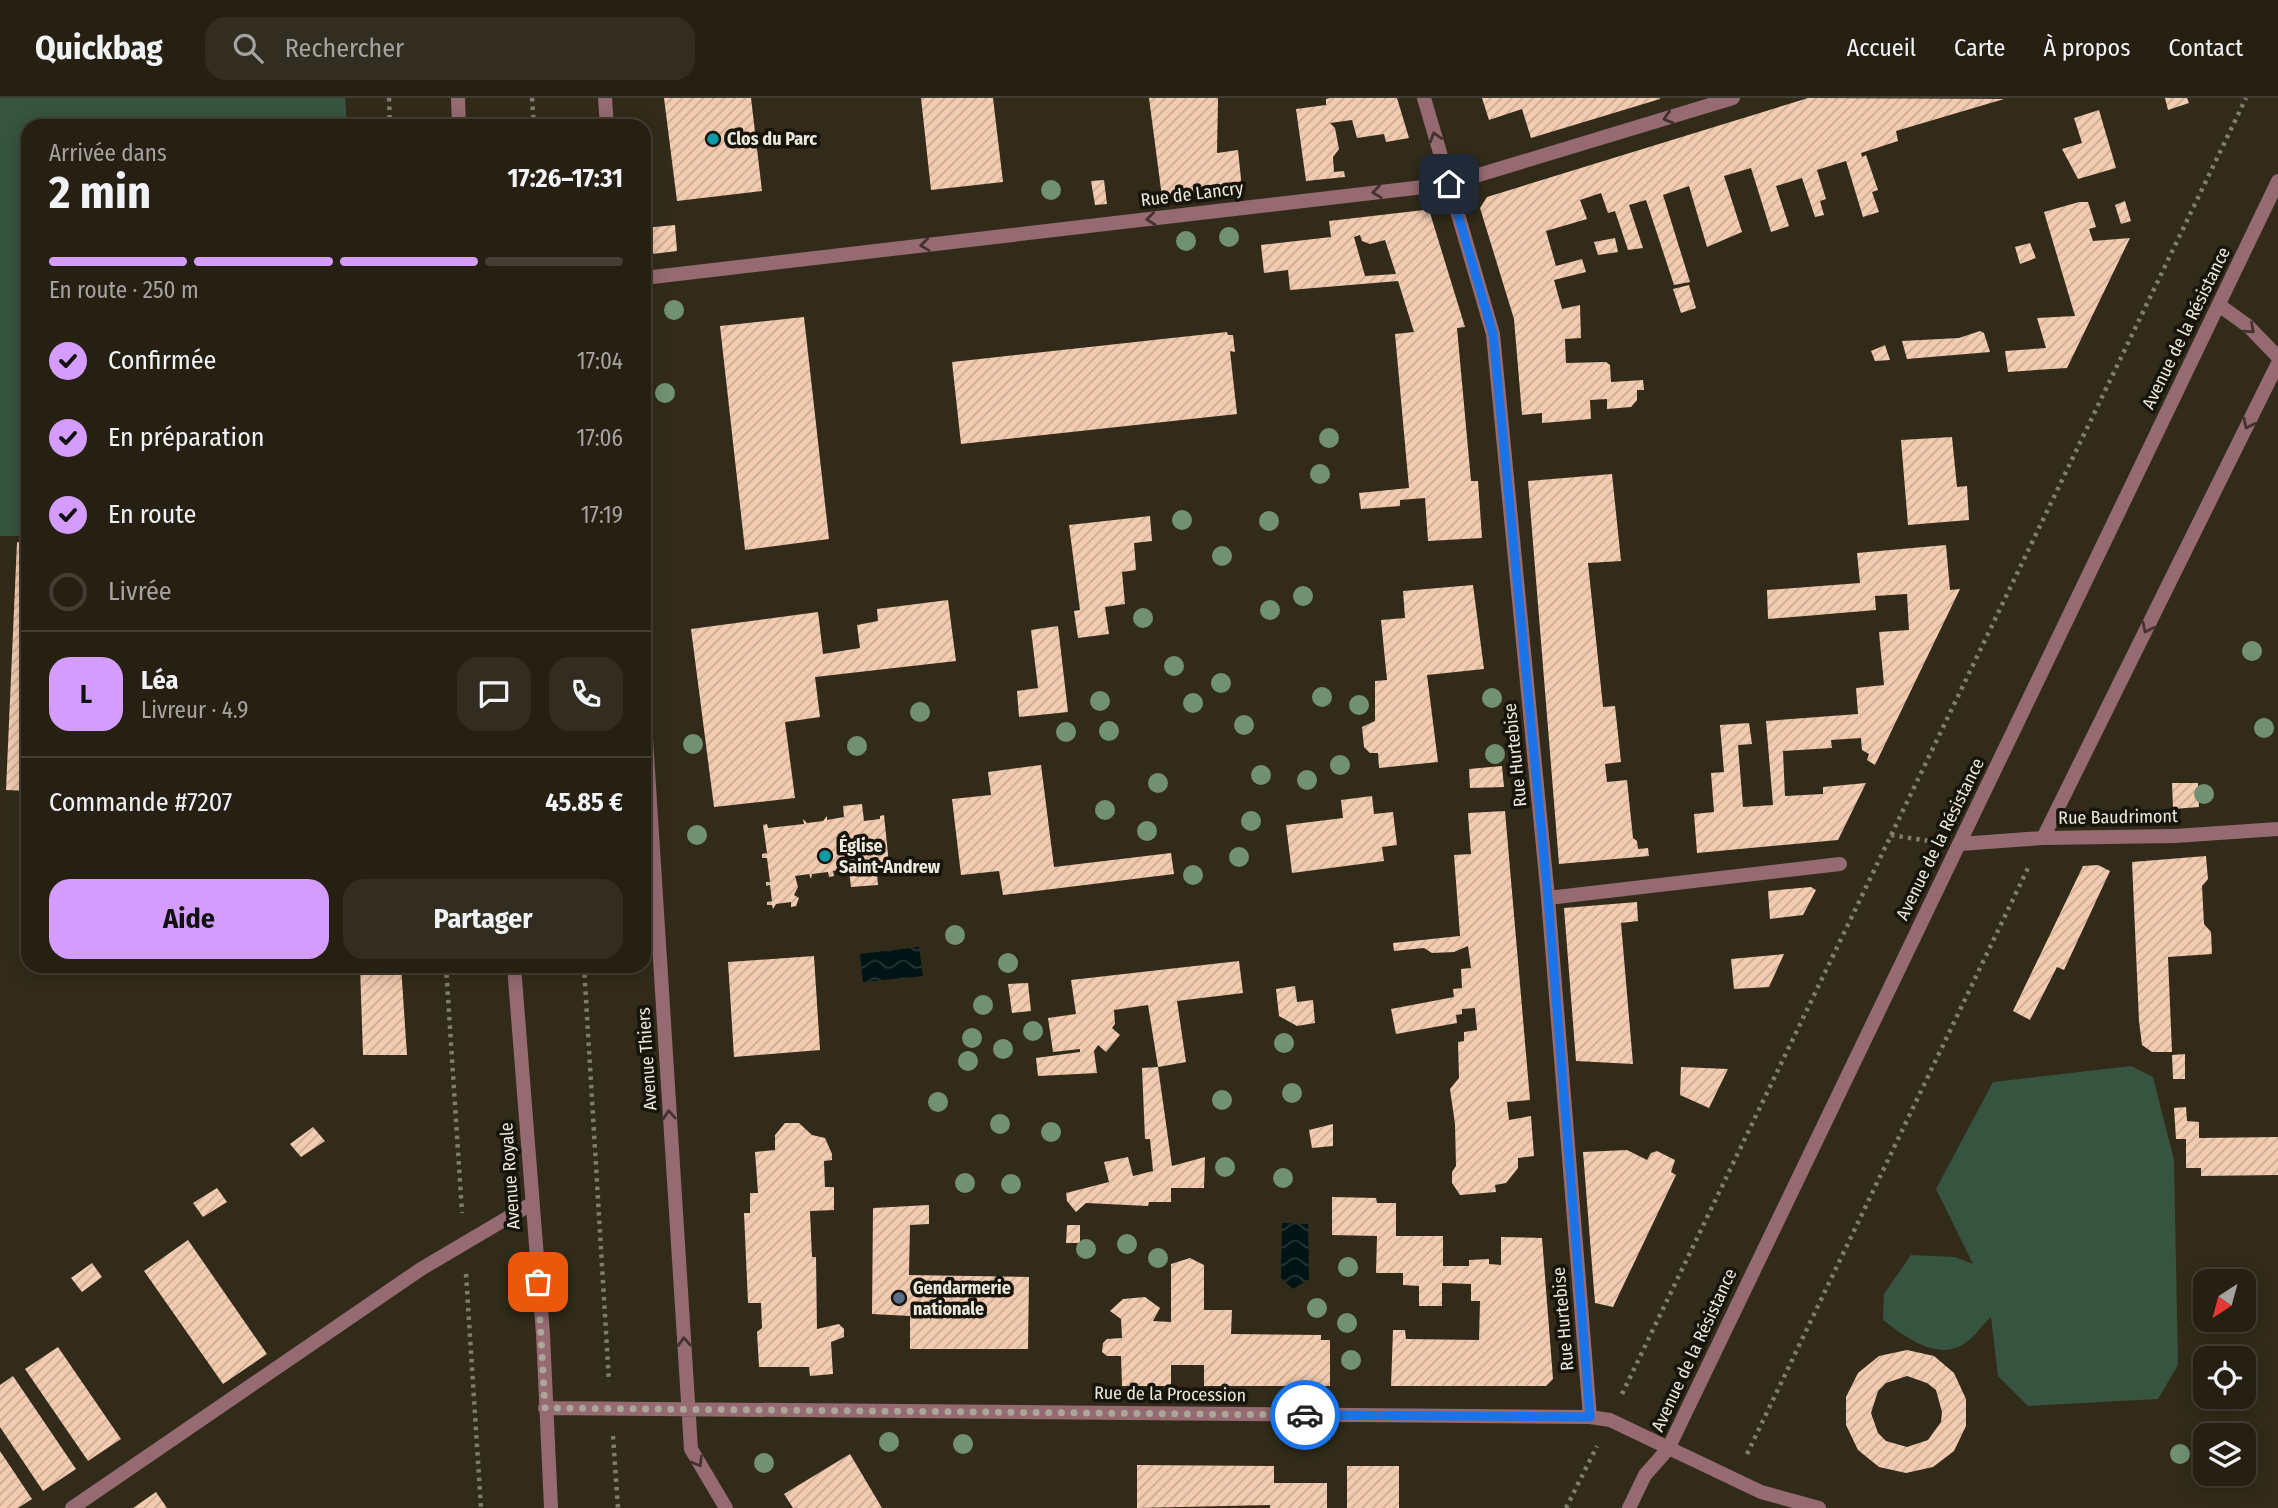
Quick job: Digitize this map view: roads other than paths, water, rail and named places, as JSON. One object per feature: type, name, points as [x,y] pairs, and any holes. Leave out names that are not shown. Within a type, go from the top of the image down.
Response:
[{"type":"street","points":[[458,98],[459,119]]},
{"type":"street","points":[[605,98],[606,119]]},
{"type":"street","name":"Rue Hurtebise","points":[[1424,98],[1493,334],[1548,898],[1590,1417]]},
{"type":"street","name":"Rue de Lancry","points":[[651,277],[1449,184],[1733,98]]},
{"type":"street","name":"Avenue de la Résistance","points":[[1629,1508],[1645,1475],[1668,1449],[2278,181]]},
{"type":"street","points":[[2219,305],[2248,326],[2278,357]]},
{"type":"street","points":[[2043,838],[2278,363]]},
{"type":"street","name":"Avenue Thiers","points":[[651,819],[691,1449],[726,1508]]},
{"type":"street","name":"Rue Baudrimont","points":[[1959,844],[2043,838],[2175,836],[2278,830]]},
{"type":"street","points":[[1548,898],[1840,864]]},
{"type":"street","name":"Avenue Royale","points":[[514,973],[543,1334],[551,1508]]},
{"type":"street","points":[[72,1508],[421,1269],[531,1204]]},
{"type":"street","name":"Rue de la Procession","points":[[545,1408],[1590,1417],[1610,1420],[1761,1492],[1819,1508]]},
{"type":"street","points":[[1759,1508],[1761,1492]]},
{"type":"water","points":[[919,947],[923,976],[863,982],[860,954]]},
{"type":"water","points":[[1282,1223],[1308,1224],[1309,1279],[1293,1289],[1281,1278]]},
{"type":"place","name":"Clos du Parc","points":[[713,139]]},
{"type":"place","name":"Église Saint-Andrew","points":[[825,856]]},
{"type":"place","name":"Gendarmerie nationale","points":[[899,1298]]}]
